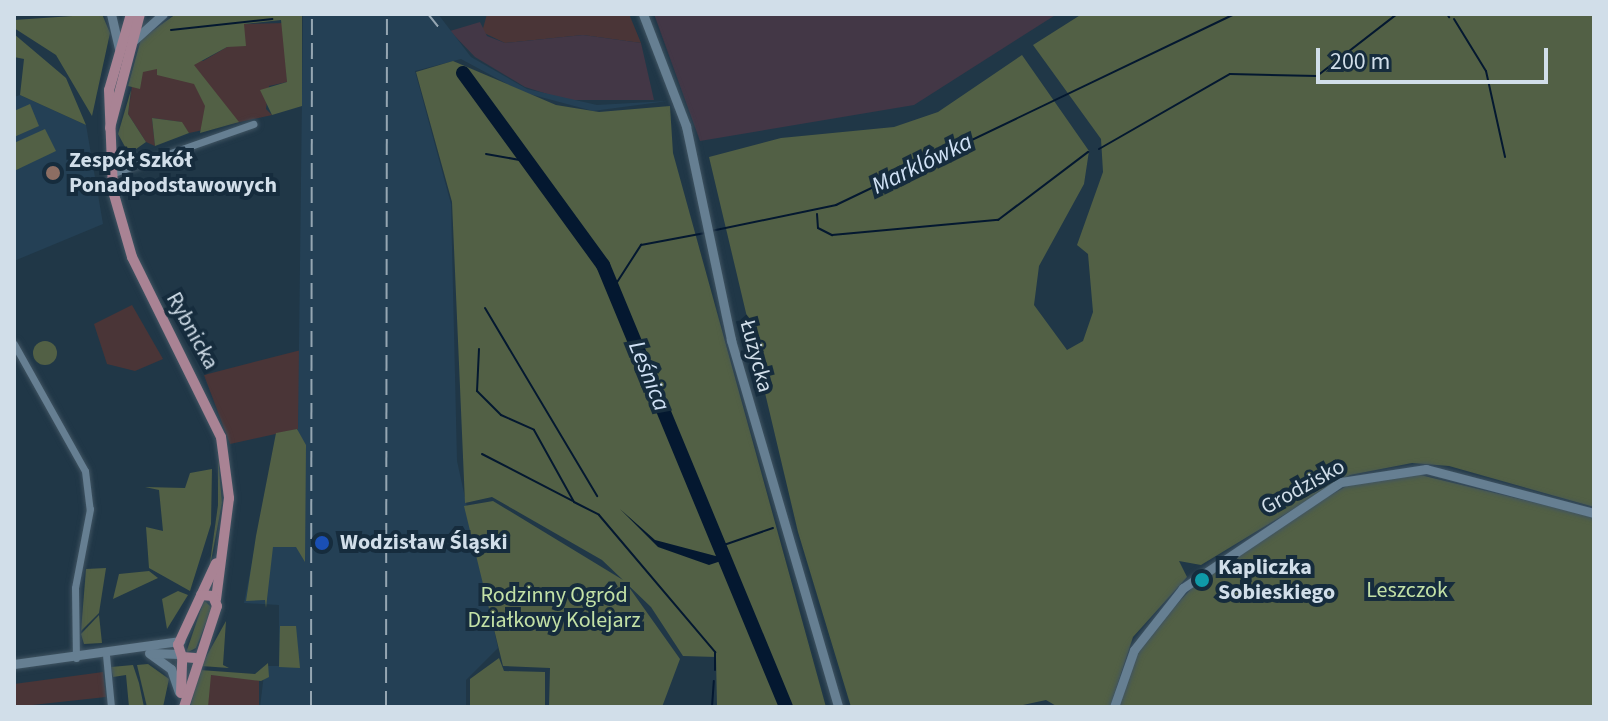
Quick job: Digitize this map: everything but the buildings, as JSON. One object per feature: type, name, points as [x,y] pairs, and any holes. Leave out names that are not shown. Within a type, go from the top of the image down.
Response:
[{"type":"main road","name":"Rybnicka","points":[[131,14],[119,50],[110,128],[111,174],[132,257],[221,437],[229,498],[216,599],[181,703]]},
{"type":"main road","name":"Rybnicka","points":[[110,128],[140,14]]},
{"type":"main road","name":"Rybnicka","points":[[180,641],[220,554]]},
{"type":"main road","points":[[201,595],[216,599]]},
{"type":"main road","points":[[180,641],[181,703]]},
{"type":"main road","points":[[180,656],[195,658]]},
{"type":"street","points":[[111,14],[119,50]]},
{"type":"street","points":[[131,43],[163,14]]},
{"type":"street","name":"Łużycka","points":[[643,14],[686,126],[731,340],[838,707]]},
{"type":"street","points":[[111,174],[142,160],[253,124]]},
{"type":"street","points":[[109,154],[142,160]]},
{"type":"street","points":[[15,348],[85,471],[90,509],[75,588],[76,658]]},
{"type":"street","name":"Grodzisko","points":[[1114,707],[1134,650],[1183,588],[1341,482],[1426,469],[1594,513]]},
{"type":"street","points":[[14,664],[132,652],[180,641]]},
{"type":"street","points":[[132,652],[180,656]]},
{"type":"street","points":[[149,653],[171,669],[181,703]]},
{"type":"street","points":[[106,655],[111,707]]},
{"type":"shaded area","points":[[303,14],[438,14],[471,57],[527,89],[597,105],[668,101],[593,111],[522,92],[461,59],[415,71],[451,204],[457,461],[498,648],[466,680],[466,707],[260,707],[265,666],[279,666],[279,605],[244,603],[277,436],[298,430]]},
{"type":"shaded area","points":[[487,14],[629,14],[641,43],[583,35],[505,43],[482,32]]},
{"type":"shaded area","points":[[654,14],[1057,14],[914,105],[700,141]]},
{"type":"shaded area","points":[[480,22],[487,36],[505,43],[583,35],[641,43],[654,100],[566,100],[525,87],[475,57],[450,31]]},
{"type":"shaded area","points":[[285,23],[287,82],[269,86],[266,109],[272,115],[189,133],[181,122],[152,118],[155,146],[146,142],[128,114],[136,57],[203,61],[227,47],[243,24]]},
{"type":"shaded area","name":"Zespół Szkół Ponadpodstawowych","points":[[20,95],[86,125],[103,224],[14,261],[14,97]]},
{"type":"shaded area","points":[[132,305],[163,359],[135,371],[107,364],[94,324]]},
{"type":"shaded area","points":[[301,350],[298,429],[230,444],[204,375]]},
{"type":"shaded area","points":[[620,509],[655,540],[727,559],[709,565],[658,547]]},
{"type":"shaded area","points":[[103,672],[106,697],[14,707],[14,684]]},
{"type":"shaded area","points":[[208,675],[259,676],[259,707],[200,707]]},
{"type":"green space","points":[[102,14],[110,33],[92,116],[56,55],[14,28],[14,20]]},
{"type":"green space","points":[[176,14],[302,14],[302,106],[272,115],[260,90],[287,82],[281,20],[244,24],[246,46],[227,47],[194,65],[239,122],[200,133],[205,106],[194,84],[157,75],[157,69],[143,72],[140,89],[128,86],[141,39]]},
{"type":"green space","points":[[1082,14],[1594,14],[1594,507],[1449,466],[1412,463],[1350,475],[1201,565],[1179,561],[1187,577],[1133,637],[1110,707],[1058,707],[1046,700],[1014,707],[851,707],[798,532],[709,157],[781,138],[894,127],[938,112],[1022,55],[1089,151],[1084,184],[1039,266],[1034,305],[1067,350],[1083,341],[1093,312],[1088,254],[1077,245],[1103,172],[1101,139],[1033,45]]},
{"type":"green space","points":[[14,34],[66,78],[86,125],[20,95],[24,59],[14,57]]},
{"type":"green space","name":"Rodzinny Ogród Działkowy Kolejarz","points":[[453,61],[556,105],[599,112],[670,106],[673,153],[826,707],[717,707],[716,657],[683,656],[651,607],[626,583],[680,659],[662,707],[549,707],[550,668],[503,666],[464,506],[493,501],[623,580],[602,560],[492,497],[465,503],[452,202],[416,72]]},
{"type":"green space","points":[[131,90],[128,114],[146,142],[129,154],[118,134]]},
{"type":"green space","points":[[30,104],[39,126],[14,137],[14,111]]},
{"type":"green space","points":[[152,118],[182,122],[189,133],[155,146]]},
{"type":"green space","points":[[45,129],[56,151],[14,171],[14,143]]},
{"type":"green space","points":[[45,341],[53,345],[57,353],[53,361],[45,365],[37,361],[33,353],[37,345]]},
{"type":"green space","points":[[297,429],[306,445],[305,562],[296,547],[273,547],[266,608],[265,600],[246,601],[256,536],[276,433]]},
{"type":"green space","points":[[218,456],[222,503],[208,577],[218,505]]},
{"type":"green space","points":[[212,469],[211,524],[190,591],[149,568],[146,527],[163,531],[159,490],[145,487],[185,488],[190,473]]},
{"type":"green space","name":"Leszczok","points":[[1412,473],[1594,517],[1594,707],[1119,707],[1141,642],[1195,585],[1207,586],[1210,574],[1273,527],[1354,482]]},
{"type":"green space","points":[[106,568],[99,613],[81,631],[86,569]]},
{"type":"green space","points":[[149,571],[158,578],[113,599],[119,574]]},
{"type":"green space","points":[[178,591],[188,595],[167,629],[162,599]]},
{"type":"green space","points":[[204,600],[212,608],[196,648],[186,653]]},
{"type":"green space","points":[[99,615],[102,643],[84,644],[81,634]]},
{"type":"green space","points":[[226,621],[223,665],[229,668],[201,666]]},
{"type":"green space","points":[[280,626],[296,626],[300,668],[279,667]]},
{"type":"green space","points":[[499,658],[504,671],[545,672],[545,707],[470,707],[470,679]]},
{"type":"green space","points":[[268,663],[269,677],[261,681],[211,675],[208,707],[190,707],[200,670],[255,674]]},
{"type":"green space","points":[[148,664],[169,679],[163,707],[147,707],[137,665]]},
{"type":"green space","points":[[133,665],[144,707],[129,707],[126,675],[113,677],[111,667]]},
{"type":"waterway","name":"Marklówka","points":[[711,231],[836,205],[1235,14]]},
{"type":"waterway","points":[[1099,149],[1230,74],[1317,76],[1397,14]]},
{"type":"waterway","points":[[171,30],[272,19]]},
{"type":"waterway","points":[[1454,19],[1486,71],[1505,157]]},
{"type":"waterway","name":"Leśnica","points":[[463,73],[603,265],[786,707]]},
{"type":"waterway","points":[[817,214],[818,228],[832,235],[998,220],[1088,152]]},
{"type":"waterway","points":[[486,154],[525,161]]},
{"type":"waterway","name":"Marklówka","points":[[612,290],[641,245],[705,233]]},
{"type":"waterway","points":[[485,308],[597,496]]},
{"type":"waterway","points":[[479,349],[477,391],[501,415],[534,430],[574,502],[599,515],[715,652],[715,670]]},
{"type":"waterway","points":[[482,454],[573,501]]},
{"type":"waterway","points":[[721,546],[773,528]]},
{"type":"waterway","points":[[712,707],[714,681]]},
{"type":"railway","points":[[311,707],[312,14]]},
{"type":"railway","points":[[386,707],[387,14]]},
{"type":"railway","points":[[428,14],[440,29]]},
{"type":"place","name":"Zespół Szkół Ponadpodstawowych","points":[[53,173]]},
{"type":"place","name":"Wodzisław Śląski","points":[[322,543]]},
{"type":"place","name":"Kapliczka Sobieskiego","points":[[1202,580]]}]
